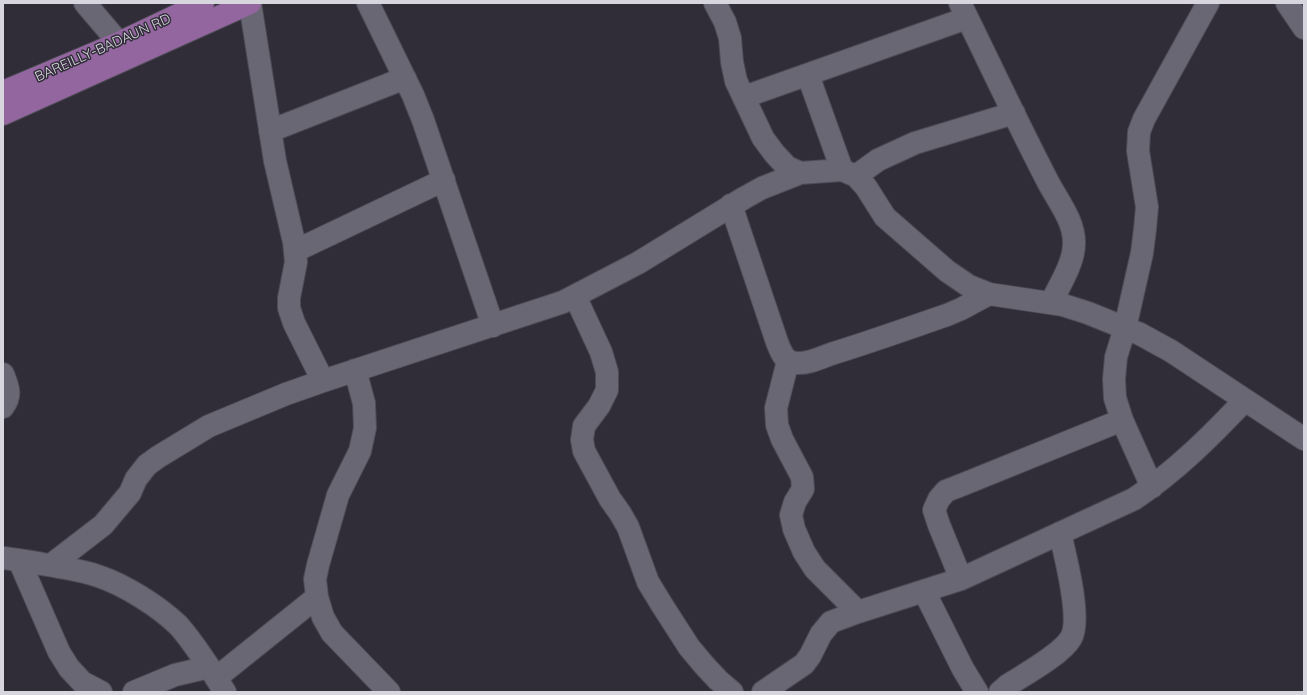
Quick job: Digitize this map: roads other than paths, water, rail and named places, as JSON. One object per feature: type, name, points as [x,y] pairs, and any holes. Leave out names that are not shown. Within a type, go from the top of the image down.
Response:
[{"type":"main road","name":"BAREILLY-BADAUN RD","points":[[3,92],[119,43],[204,3]]},
{"type":"main road","points":[[3,114],[250,3]]},
{"type":"street","points":[[85,3],[119,43]]},
{"type":"street","points":[[250,3],[275,162],[295,251],[296,262],[288,308],[323,380]]},
{"type":"street","points":[[368,3],[405,78],[423,120],[493,326]]},
{"type":"street","points":[[715,3],[725,22],[730,38],[732,62],[736,82],[763,138],[774,154],[787,167],[800,174]]},
{"type":"street","points":[[1152,487],[1122,420],[1115,398],[1114,379],[1116,357],[1125,328],[1142,253],[1147,207],[1138,151],[1140,132],[1144,120],[1208,3]]},
{"type":"street","points":[[1287,3],[1304,28]]},
{"type":"street","points":[[744,98],[808,75],[964,11],[1072,228],[1074,244],[1071,260],[1051,303]]},
{"type":"street","points":[[808,75],[849,173],[866,187],[885,216],[947,271],[970,286],[989,294],[1063,305],[1088,313],[1140,334],[1171,351],[1304,439]]},
{"type":"street","points":[[270,131],[405,78]]},
{"type":"street","points":[[51,566],[103,525],[130,493],[136,479],[147,465],[209,426],[323,380],[564,302],[638,263],[762,188],[800,174],[849,173],[915,143],[1014,113]]},
{"type":"street","points":[[295,251],[444,180]]},
{"type":"street","points":[[732,205],[781,354],[788,361],[796,363],[808,362],[846,350],[954,312],[989,294]]},
{"type":"street","points":[[575,296],[601,352],[607,372],[607,390],[600,406],[584,426],[582,440],[584,451],[610,499],[628,528],[648,582],[662,605],[689,647],[718,680],[732,692]]},
{"type":"street","points":[[788,361],[776,408],[777,425],[782,439],[802,477],[802,489],[794,502],[792,515],[794,529],[804,552],[815,569],[858,612]]},
{"type":"street","points":[[355,370],[364,403],[365,428],[360,451],[338,495],[315,579],[317,597],[323,617],[332,633],[389,692]]},
{"type":"street","points":[[3,374],[8,389],[8,400],[3,407]]},
{"type":"street","points":[[763,692],[804,664],[810,656],[821,634],[832,622],[858,612],[962,579],[1134,499],[1173,471],[1203,444],[1245,400]]},
{"type":"street","points":[[962,579],[938,525],[934,510],[938,499],[946,492],[964,484],[1122,420]]},
{"type":"street","points":[[1000,692],[1008,685],[1064,648],[1072,637],[1074,608],[1071,584],[1060,533]]},
{"type":"street","points":[[11,559],[83,571],[99,576],[140,597],[160,610],[178,626],[217,679]]},
{"type":"street","points":[[11,559],[59,652],[69,668],[82,682],[101,692]]},
{"type":"street","points":[[924,591],[977,692]]},
{"type":"street","points":[[134,692],[174,675],[217,679],[317,597]]}]
